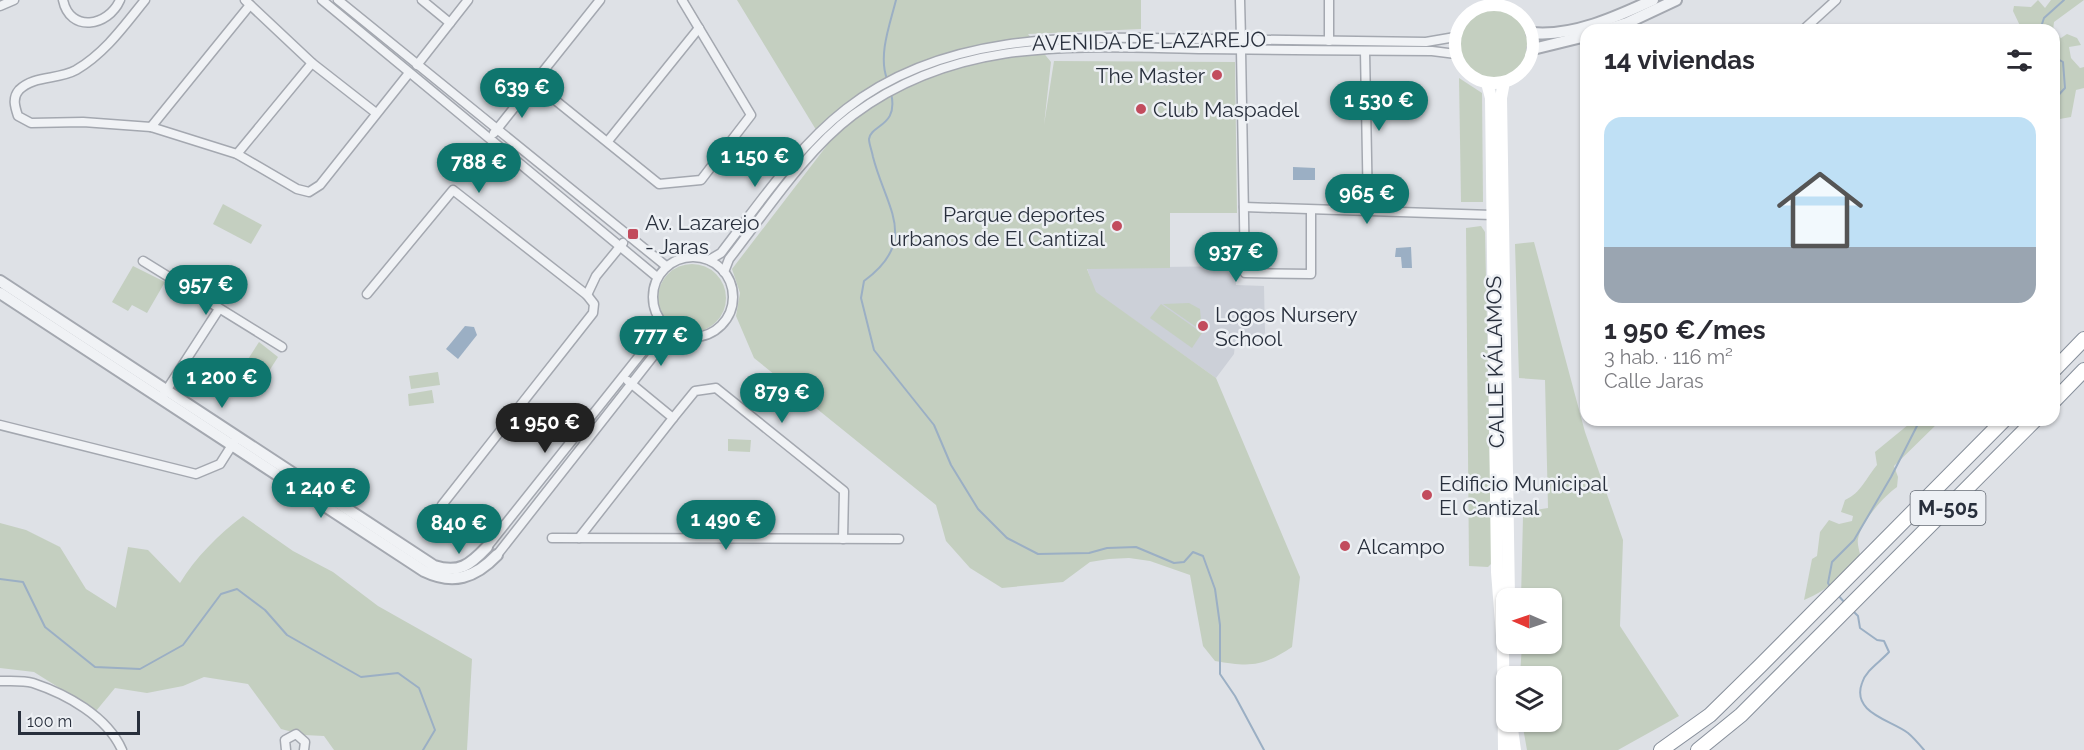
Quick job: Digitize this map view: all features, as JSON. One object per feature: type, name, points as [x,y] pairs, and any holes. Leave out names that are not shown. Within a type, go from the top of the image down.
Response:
[{"type":"highway","points":[[2060,364],[2084,339]]},
{"type":"highway","points":[[2060,395],[2084,370]]},
{"type":"highway","name":"M-505","points":[[1661,750],[1710,715],[1998,426]]},
{"type":"highway","name":"M-505","points":[[1698,750],[1741,715],[2029,426]]},
{"type":"main road","points":[[1486,3],[1501,3],[1521,15],[1532,33],[1533,49],[1527,66],[1520,73],[1504,82],[1487,83],[1471,76],[1456,54],[1455,37],[1463,20],[1469,14],[1486,3]]},
{"type":"main road","name":"CALLE KÁLAMOS","points":[[1504,82],[1501,98],[1509,588]]},
{"type":"main road","name":"CALLE KÁLAMOS","points":[[1487,83],[1491,98],[1497,572],[1503,648],[1504,750]]},
{"type":"main road","points":[[1512,732],[1515,750]]},
{"type":"street","points":[[0,6],[15,0]]},
{"type":"street","points":[[63,0],[68,15],[76,22],[94,23],[108,15],[120,0]]},
{"type":"street","points":[[145,0],[105,50],[74,71],[27,83],[17,93],[14,104],[18,116],[31,123],[83,122],[151,127],[237,154],[297,189],[309,192],[320,185],[409,73]]},
{"type":"street","points":[[322,0],[657,277]]},
{"type":"street","points":[[338,0],[627,238],[666,266]]},
{"type":"street","points":[[422,0],[450,22]]},
{"type":"street","points":[[417,65],[468,0]]},
{"type":"street","points":[[489,138],[600,0]]},
{"type":"street","points":[[534,83],[659,184],[701,180],[751,115],[682,0]]},
{"type":"street","points":[[1240,0],[1241,39]]},
{"type":"street","points":[[1329,0],[1329,41]]},
{"type":"street","points":[[1627,22],[1653,0]]},
{"type":"street","points":[[1609,24],[1627,22],[1676,0]]},
{"type":"street","points":[[1810,24],[1836,0]]},
{"type":"street","points":[[151,127],[248,3],[312,63],[376,113]]},
{"type":"street","points":[[608,141],[699,28]]},
{"type":"street","points":[[1532,33],[1549,35],[1580,28]]},
{"type":"street","name":"AVENIDA DE LAZAREJO","points":[[710,260],[721,253],[846,109],[900,75],[947,56],[1012,47],[1127,37],[1432,42],[1455,37]]},
{"type":"street","points":[[1533,49],[1580,37]]},
{"type":"street","name":"AVENIDA DE LAZAREJO","points":[[1012,47],[1432,51],[1456,54]]},
{"type":"street","points":[[1241,50],[1245,273],[1311,274],[1311,210]]},
{"type":"street","points":[[1365,51],[1368,212]]},
{"type":"street","points":[[237,154],[312,63]]},
{"type":"street","name":"AVENIDA DE LAZAREJO","points":[[724,272],[729,259],[820,137]]},
{"type":"street","points":[[367,294],[453,190],[587,295],[594,304],[593,314],[442,505]]},
{"type":"street","points":[[1244,207],[1492,215]]},
{"type":"street","points":[[587,295],[596,276],[627,238]]},
{"type":"street","points":[[691,256],[710,260],[724,272],[733,291],[733,302],[724,322],[717,329],[697,337],[676,334],[662,323],[653,306],[652,296],[657,277],[666,266],[674,261],[691,256]]},
{"type":"street","points":[[143,261],[282,347]]},
{"type":"street","points":[[0,281],[164,394]]},
{"type":"street","points":[[0,293],[164,394],[434,566],[455,570],[463,568],[487,547],[623,377],[662,323]]},
{"type":"street","points":[[164,394],[219,309]]},
{"type":"street","points":[[235,440],[436,577],[460,579],[471,576],[497,555],[665,341],[676,334]]},
{"type":"street","points":[[623,377],[673,418]]},
{"type":"street","points":[[579,538],[695,391],[716,388],[844,491],[843,539]]},
{"type":"street","points":[[0,425],[196,474],[220,464],[235,440]]},
{"type":"street","points":[[552,538],[899,539]]},
{"type":"street","points":[[0,681],[31,682],[78,703],[101,722],[122,750]]},
{"type":"street","points":[[286,750],[285,740],[296,735],[305,742],[304,750]]},
{"type":"shaded area","name":"Logos Nursery School","points":[[1236,266],[1236,285],[1264,286],[1265,333],[1260,339],[1239,339],[1235,344],[1234,354],[1216,378],[1095,292],[1087,268]]},
{"type":"green space","points":[[737,0],[1141,0],[1141,29],[1028,34],[1051,62],[1044,125],[1054,61],[1235,62],[1237,213],[1170,213],[1170,268],[1087,269],[1096,292],[1216,378],[1300,577],[1292,647],[1264,662],[1255,664],[1215,661],[1203,646],[1190,575],[1150,561],[1129,558],[1090,562],[1063,582],[1002,588],[970,568],[946,541],[936,505],[754,358],[736,316],[740,293],[732,269],[828,144],[821,138]]},
{"type":"green space","points":[[2038,0],[2045,8],[2051,0],[2084,0],[2054,24],[2019,24],[2013,11],[2014,6],[2031,7]]},
{"type":"green space","points":[[1501,9],[1514,15],[1523,24],[1527,30],[1529,44],[1527,58],[1519,69],[1508,77],[1487,79],[1469,69],[1461,58],[1459,37],[1469,19],[1480,11]]},
{"type":"green space","points":[[2067,34],[2077,38],[2081,45],[2069,47],[2071,58],[2080,68],[2084,67],[2084,88],[2076,90],[2071,117],[2060,119],[2060,37]]},
{"type":"green space","points":[[1459,78],[1482,93],[1483,202],[1461,202]]},
{"type":"green space","points":[[223,204],[262,225],[251,244],[213,224]]},
{"type":"green space","points":[[1481,226],[1485,232],[1492,563],[1488,567],[1469,566],[1466,228]]},
{"type":"green space","points":[[1534,242],[1580,413],[1580,426],[1583,426],[1623,540],[1620,626],[1679,716],[1618,750],[1527,750],[1524,732],[1562,732],[1562,666],[1521,666],[1521,654],[1562,654],[1562,588],[1521,588],[1523,517],[1529,511],[1548,508],[1545,380],[1519,378],[1515,244]]},
{"type":"green space","points":[[692,264],[705,267],[716,274],[723,285],[726,298],[723,311],[716,322],[705,329],[692,332],[679,329],[668,322],[661,311],[658,298],[661,285],[668,274],[679,267]]},
{"type":"green space","points":[[133,266],[165,282],[147,313],[132,305],[128,311],[112,302]]},
{"type":"green space","points":[[1189,303],[1200,309],[1202,331],[1163,304]]},
{"type":"green space","points":[[1161,304],[1202,333],[1192,348],[1150,318]]},
{"type":"green space","points":[[259,342],[278,357],[255,393],[234,381]]},
{"type":"green space","points":[[438,372],[440,385],[411,389],[409,376]]},
{"type":"green space","points":[[432,390],[434,403],[409,406],[408,394]]},
{"type":"green space","points":[[1907,426],[1935,426],[1894,466],[1898,477],[1897,487],[1879,503],[1863,525],[1858,541],[1860,554],[1828,586],[1804,600],[1812,559],[1817,556],[1820,532],[1829,520],[1839,524],[1852,521],[1853,516],[1841,512],[1845,500],[1859,489],[1877,465],[1875,452]]},
{"type":"green space","points":[[728,439],[751,440],[750,452],[728,451]]},
{"type":"green space","points":[[243,516],[293,551],[333,572],[378,606],[472,659],[467,750],[334,750],[324,736],[304,735],[281,729],[248,684],[204,677],[183,686],[147,693],[115,688],[96,711],[34,672],[0,668],[0,523],[26,530],[60,547],[86,589],[116,608],[128,547],[148,550],[180,583],[208,547]]},
{"type":"water","points":[[1293,167],[1315,168],[1315,180],[1293,180]]},
{"type":"water","points":[[1411,247],[1412,268],[1402,268],[1401,257],[1395,257],[1396,248]]},
{"type":"water","points":[[465,326],[474,327],[477,335],[458,359],[446,349]]},
{"type":"waterway","points":[[887,79],[884,50],[896,0]]},
{"type":"waterway","points":[[2042,24],[2044,18],[2064,0]]},
{"type":"waterway","points":[[2060,60],[2063,62],[2065,88],[2060,93]]},
{"type":"waterway","points":[[891,93],[892,104],[888,119],[874,130],[869,139],[891,208],[895,237],[891,252],[881,266],[864,281],[861,298],[874,350],[934,425],[951,465],[978,509],[1007,538],[1038,554],[1089,553],[1107,548],[1136,547],[1174,563],[1184,562],[1193,552],[1203,556],[1215,589],[1220,625],[1220,674],[1235,696],[1264,750]]},
{"type":"waterway","points":[[1831,588],[1828,583],[1832,562],[1854,540],[1891,477],[1917,426]]},
{"type":"waterway","points":[[0,579],[23,582],[45,627],[95,667],[140,669],[183,645],[221,594],[237,589],[265,610],[287,635],[361,677],[398,673],[419,688],[435,730],[423,750]]},
{"type":"waterway","points":[[1837,594],[1845,603]]},
{"type":"waterway","points":[[1853,611],[1858,616],[1860,628],[1877,640],[1884,641],[1889,652],[1864,678],[1860,693],[1862,702],[1874,714],[1908,733],[1924,750]]},
{"type":"place","name":"The Master","points":[[1217,75]]},
{"type":"place","name":"Club Maspadel","points":[[1141,109]]},
{"type":"place","name":"Parque deportes urbanos de El Cantizal","points":[[1117,226]]},
{"type":"place","name":"Av. Lazarejo - Jaras","points":[[633,234]]},
{"type":"place","name":"Logos Nursery School","points":[[1203,326]]},
{"type":"place","name":"Edificio Municipal El Cantizal","points":[[1427,495]]},
{"type":"place","name":"Alcampo","points":[[1345,546]]}]
